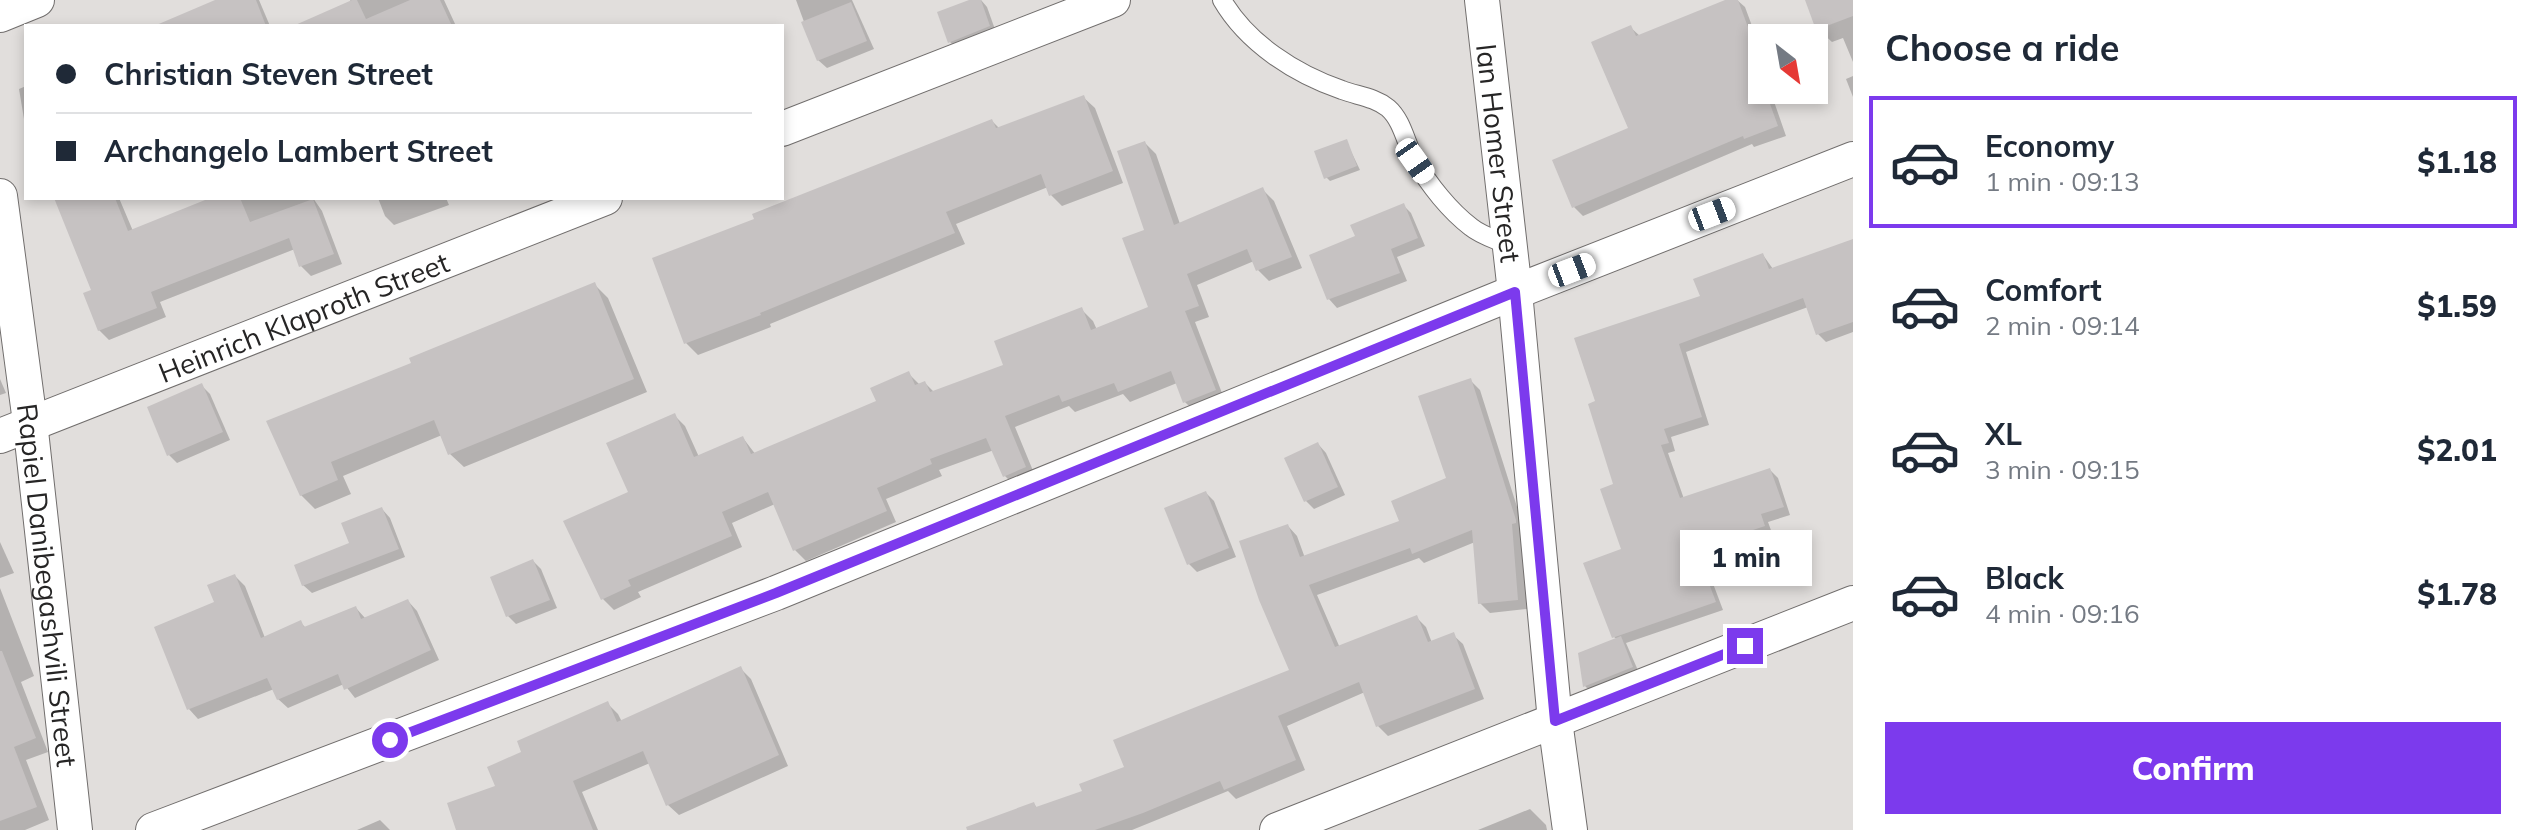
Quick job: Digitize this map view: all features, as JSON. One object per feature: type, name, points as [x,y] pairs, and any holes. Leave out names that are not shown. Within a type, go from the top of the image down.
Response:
[{"type":"street","points":[[0,15],[37,0]]},
{"type":"street","points":[[784,128],[1113,0]]},
{"type":"street","name":"Ian Homer Street","points":[[1482,0],[1515,292],[1555,721],[1570,830]]},
{"type":"street","points":[[153,830],[776,593],[1515,292],[1853,159]]},
{"type":"street","name":"Rapiel Danibegashvili Street","points":[[0,196],[15,429],[75,830]]},
{"type":"street","name":"Heinrich Klaproth Street","points":[[15,429],[600,200]]},
{"type":"street","points":[[1277,830],[1853,603]]},
{"type":"lane","points":[[1222,0],[1232,18],[1260,46],[1304,72],[1341,90],[1376,99],[1390,110],[1415,161],[1445,200],[1472,228],[1510,246]]},
{"type":"building","points":[[215,0],[256,0],[265,24],[159,24]]},
{"type":"building","points":[[352,0],[357,0],[366,19],[410,0],[440,0],[451,24],[298,24]]},
{"type":"building","points":[[969,0],[981,0],[990,26],[948,43],[937,12]]},
{"type":"building","points":[[1725,0],[1738,0],[1748,27],[1748,104],[1770,104],[1778,126],[1744,139],[1743,136],[1572,208],[1552,160],[1628,128],[1591,42],[1631,25],[1636,36]]},
{"type":"building","points":[[1805,0],[1853,0],[1853,16],[1828,25],[1814,24]]},
{"type":"building","points":[[851,2],[867,41],[817,61],[801,22]]},
{"type":"building","points":[[1084,95],[1113,171],[1049,196],[1041,174],[946,212],[955,233],[684,344],[652,258],[754,219],[752,214],[992,119],[996,128]]},
{"type":"building","points":[[1347,139],[1357,166],[1324,179],[1314,151]]},
{"type":"building","points":[[1145,141],[1174,225],[1263,187],[1292,257],[1256,271],[1247,249],[1187,274],[1199,306],[1185,311],[1216,390],[1183,403],[1171,371],[1118,392],[1114,383],[1062,402],[1059,395],[1005,416],[1026,467],[1003,477],[986,438],[930,459],[932,464],[877,488],[887,511],[793,551],[768,492],[722,512],[732,536],[628,580],[631,586],[601,600],[563,521],[628,492],[606,443],[675,413],[694,457],[743,436],[751,454],[876,401],[870,388],[909,371],[915,385],[925,381],[930,392],[1003,365],[994,341],[1082,307],[1091,330],[1148,307],[1122,238],[1144,230],[1117,151]]},
{"type":"building","points":[[55,200],[116,200],[128,231],[205,200],[241,200],[250,222],[313,200],[334,254],[299,267],[289,238],[151,292],[157,308],[98,331],[83,293],[91,290]]},
{"type":"building","points":[[1404,203],[1418,238],[1391,249],[1400,273],[1327,300],[1309,255],[1355,236],[1350,225]]},
{"type":"building","points":[[1853,239],[1853,322],[1816,335],[1803,298],[1679,344],[1702,417],[1664,429],[1669,443],[1661,445],[1680,498],[1770,468],[1784,507],[1761,514],[1765,526],[1696,549],[1716,602],[1612,638],[1583,563],[1621,549],[1600,489],[1613,484],[1588,404],[1595,401],[1574,338],[1700,296],[1693,279],[1763,253],[1769,269]]},
{"type":"building","points":[[595,282],[634,379],[448,455],[434,420],[331,462],[338,480],[300,496],[266,421],[411,363],[409,358]]},
{"type":"building","points":[[1471,378],[1516,520],[1512,524],[1518,600],[1478,604],[1472,530],[1412,554],[1410,548],[1309,585],[1335,647],[1417,615],[1428,642],[1454,632],[1475,689],[1376,727],[1359,682],[1278,716],[1296,760],[1224,790],[1220,781],[1095,830],[967,830],[966,827],[1034,802],[1036,807],[1082,791],[1079,784],[1124,767],[1113,740],[1289,670],[1259,600],[1239,541],[1288,524],[1300,557],[1399,521],[1391,501],[1446,478],[1418,396]]},
{"type":"building","points":[[202,383],[223,432],[167,456],[147,407]]},
{"type":"building","points":[[1318,442],[1338,487],[1304,502],[1284,458]]},
{"type":"building","points":[[1206,491],[1229,548],[1187,565],[1164,508]]},
{"type":"building","points":[[382,507],[399,549],[302,586],[294,565],[349,543],[341,523]]},
{"type":"building","points":[[533,559],[550,600],[506,617],[490,577]]},
{"type":"building","points":[[235,574],[261,638],[301,620],[304,627],[356,606],[361,619],[408,599],[431,650],[344,690],[338,674],[277,700],[267,678],[187,710],[154,627],[214,602],[207,585]]},
{"type":"building","points":[[1621,636],[1633,667],[1583,687],[1578,653]]},
{"type":"building","points":[[0,651],[36,738],[14,747],[37,807],[0,821]]},
{"type":"building","points":[[741,666],[779,755],[666,806],[643,751],[573,781],[593,830],[456,830],[447,803],[495,786],[487,767],[521,752],[517,741],[608,701],[617,722]]},
{"type":"route","points":[[390,740],[776,593],[1515,292],[1555,721],[1745,646]]}]
